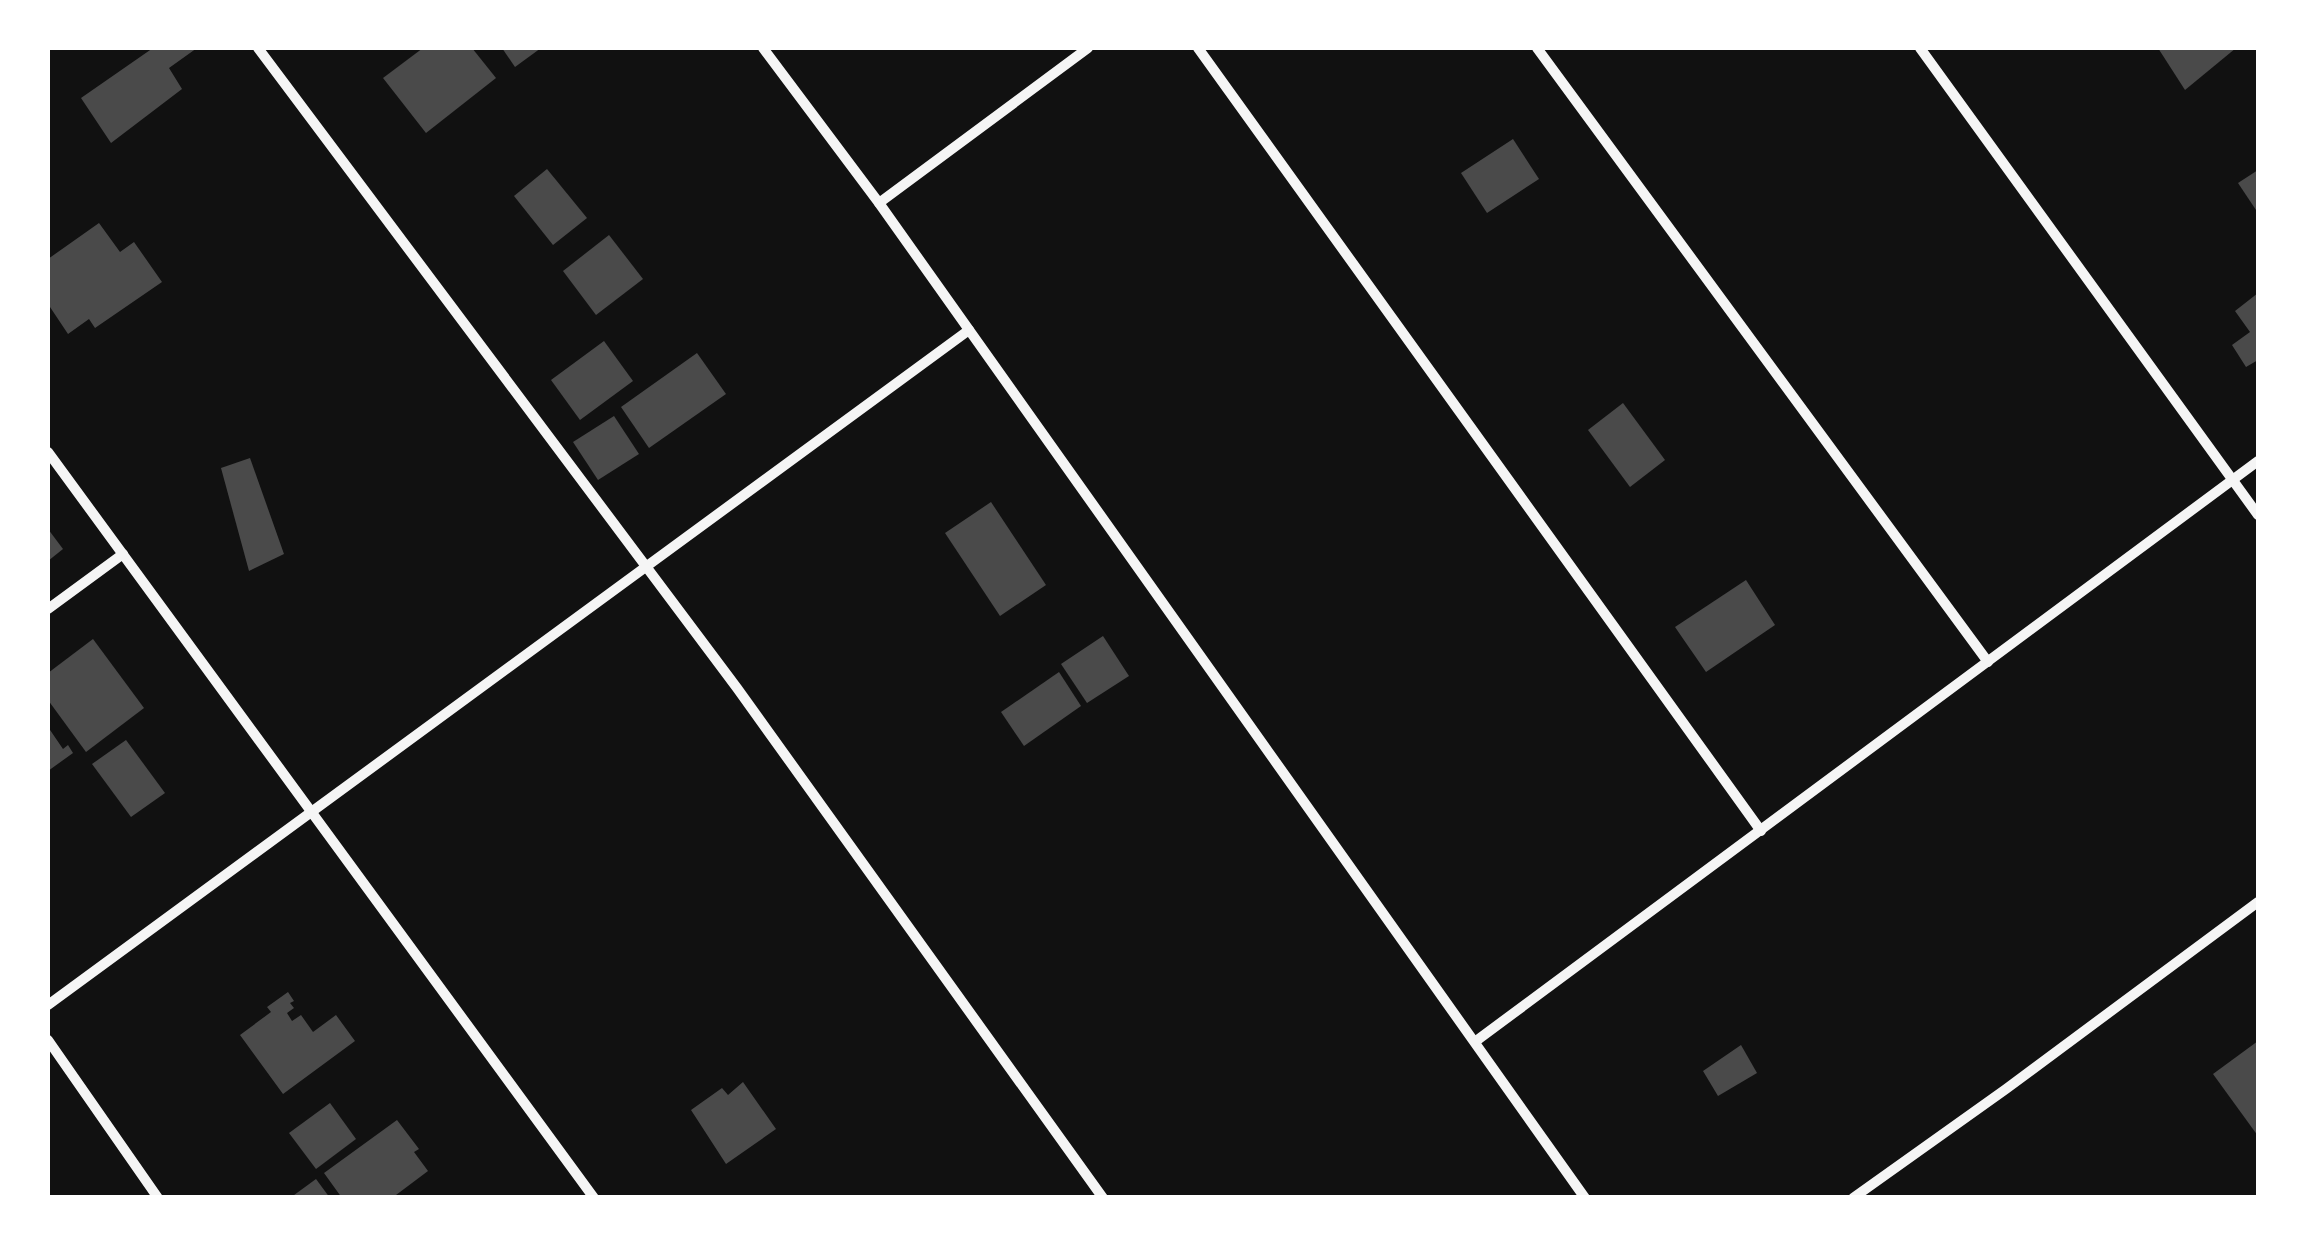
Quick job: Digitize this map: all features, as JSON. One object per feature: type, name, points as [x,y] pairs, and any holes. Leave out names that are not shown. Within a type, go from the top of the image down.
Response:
[{"type":"street","points":[[258,48],[646,566],[1104,1198]]},
{"type":"street","points":[[763,48],[878,202],[1585,1198]]},
{"type":"street","points":[[878,202],[1088,48]]},
{"type":"street","points":[[1198,48],[1761,830]]},
{"type":"street","points":[[1537,48],[1988,662]]},
{"type":"street","points":[[1920,48],[2258,515]]},
{"type":"street","points":[[48,1004],[969,330]]},
{"type":"street","points":[[48,452],[594,1198]]},
{"type":"street","points":[[1476,1041],[2258,461]]},
{"type":"street","points":[[48,609],[122,554]]},
{"type":"street","points":[[1853,1198],[2258,902]]},
{"type":"street","points":[[48,1040],[158,1198]]},
{"type":"building","points":[[153,48],[197,48],[169,68],[182,89],[111,143],[81,98]]},
{"type":"building","points":[[423,48],[472,48],[496,78],[426,133],[383,78]]},
{"type":"building","points":[[502,48],[541,48],[515,67]]},
{"type":"building","points":[[2158,48],[2236,48],[2185,90]]},
{"type":"building","points":[[1513,139],[1539,179],[1487,213],[1461,173]]},
{"type":"building","points":[[547,169],[587,218],[553,245],[514,196]]},
{"type":"building","points":[[2258,170],[2258,213],[2238,183]]},
{"type":"building","points":[[99,223],[120,252],[134,242],[162,282],[95,328],[89,319],[68,334],[48,304],[48,259]]},
{"type":"building","points":[[609,235],[643,279],[596,315],[563,271]]},
{"type":"building","points":[[2258,293],[2258,360],[2246,367],[2232,345],[2250,332],[2235,311]]},
{"type":"building","points":[[604,341],[633,381],[580,420],[551,380]]},
{"type":"building","points":[[697,353],[726,394],[649,448],[621,407]]},
{"type":"building","points":[[1623,403],[1665,460],[1630,487],[1588,430]]},
{"type":"building","points":[[614,416],[639,454],[598,480],[573,442]]},
{"type":"building","points":[[250,458],[284,554],[249,571],[221,468]]},
{"type":"building","points":[[991,502],[1046,585],[1000,616],[945,533]]},
{"type":"building","points":[[48,529],[63,549],[48,561]]},
{"type":"building","points":[[1746,580],[1775,625],[1706,672],[1675,627]]},
{"type":"building","points":[[1103,636],[1129,676],[1087,703],[1061,664]]},
{"type":"building","points":[[93,639],[144,708],[86,752],[48,700],[48,673]]},
{"type":"building","points":[[1059,672],[1081,706],[1024,746],[1001,712]]},
{"type":"building","points":[[48,727],[63,749],[68,745],[73,753],[48,771]]},
{"type":"building","points":[[126,740],[165,793],[131,817],[92,764]]},
{"type":"building","points":[[288,992],[294,1001],[290,1003],[294,1008],[287,1013],[292,1021],[301,1015],[313,1032],[336,1015],[355,1041],[283,1094],[240,1035],[271,1012],[267,1007]]},
{"type":"building","points":[[2258,1041],[2258,1136],[2213,1074]]},
{"type":"building","points":[[1741,1045],[1757,1073],[1718,1096],[1703,1071]]},
{"type":"building","points":[[743,1082],[776,1129],[726,1164],[691,1110],[722,1088],[728,1095]]},
{"type":"building","points":[[330,1103],[356,1139],[316,1169],[289,1133]]},
{"type":"building","points":[[397,1120],[419,1149],[414,1152],[428,1171],[392,1198],[342,1198],[324,1173]]},
{"type":"building","points":[[316,1179],[330,1198],[290,1198]]}]
